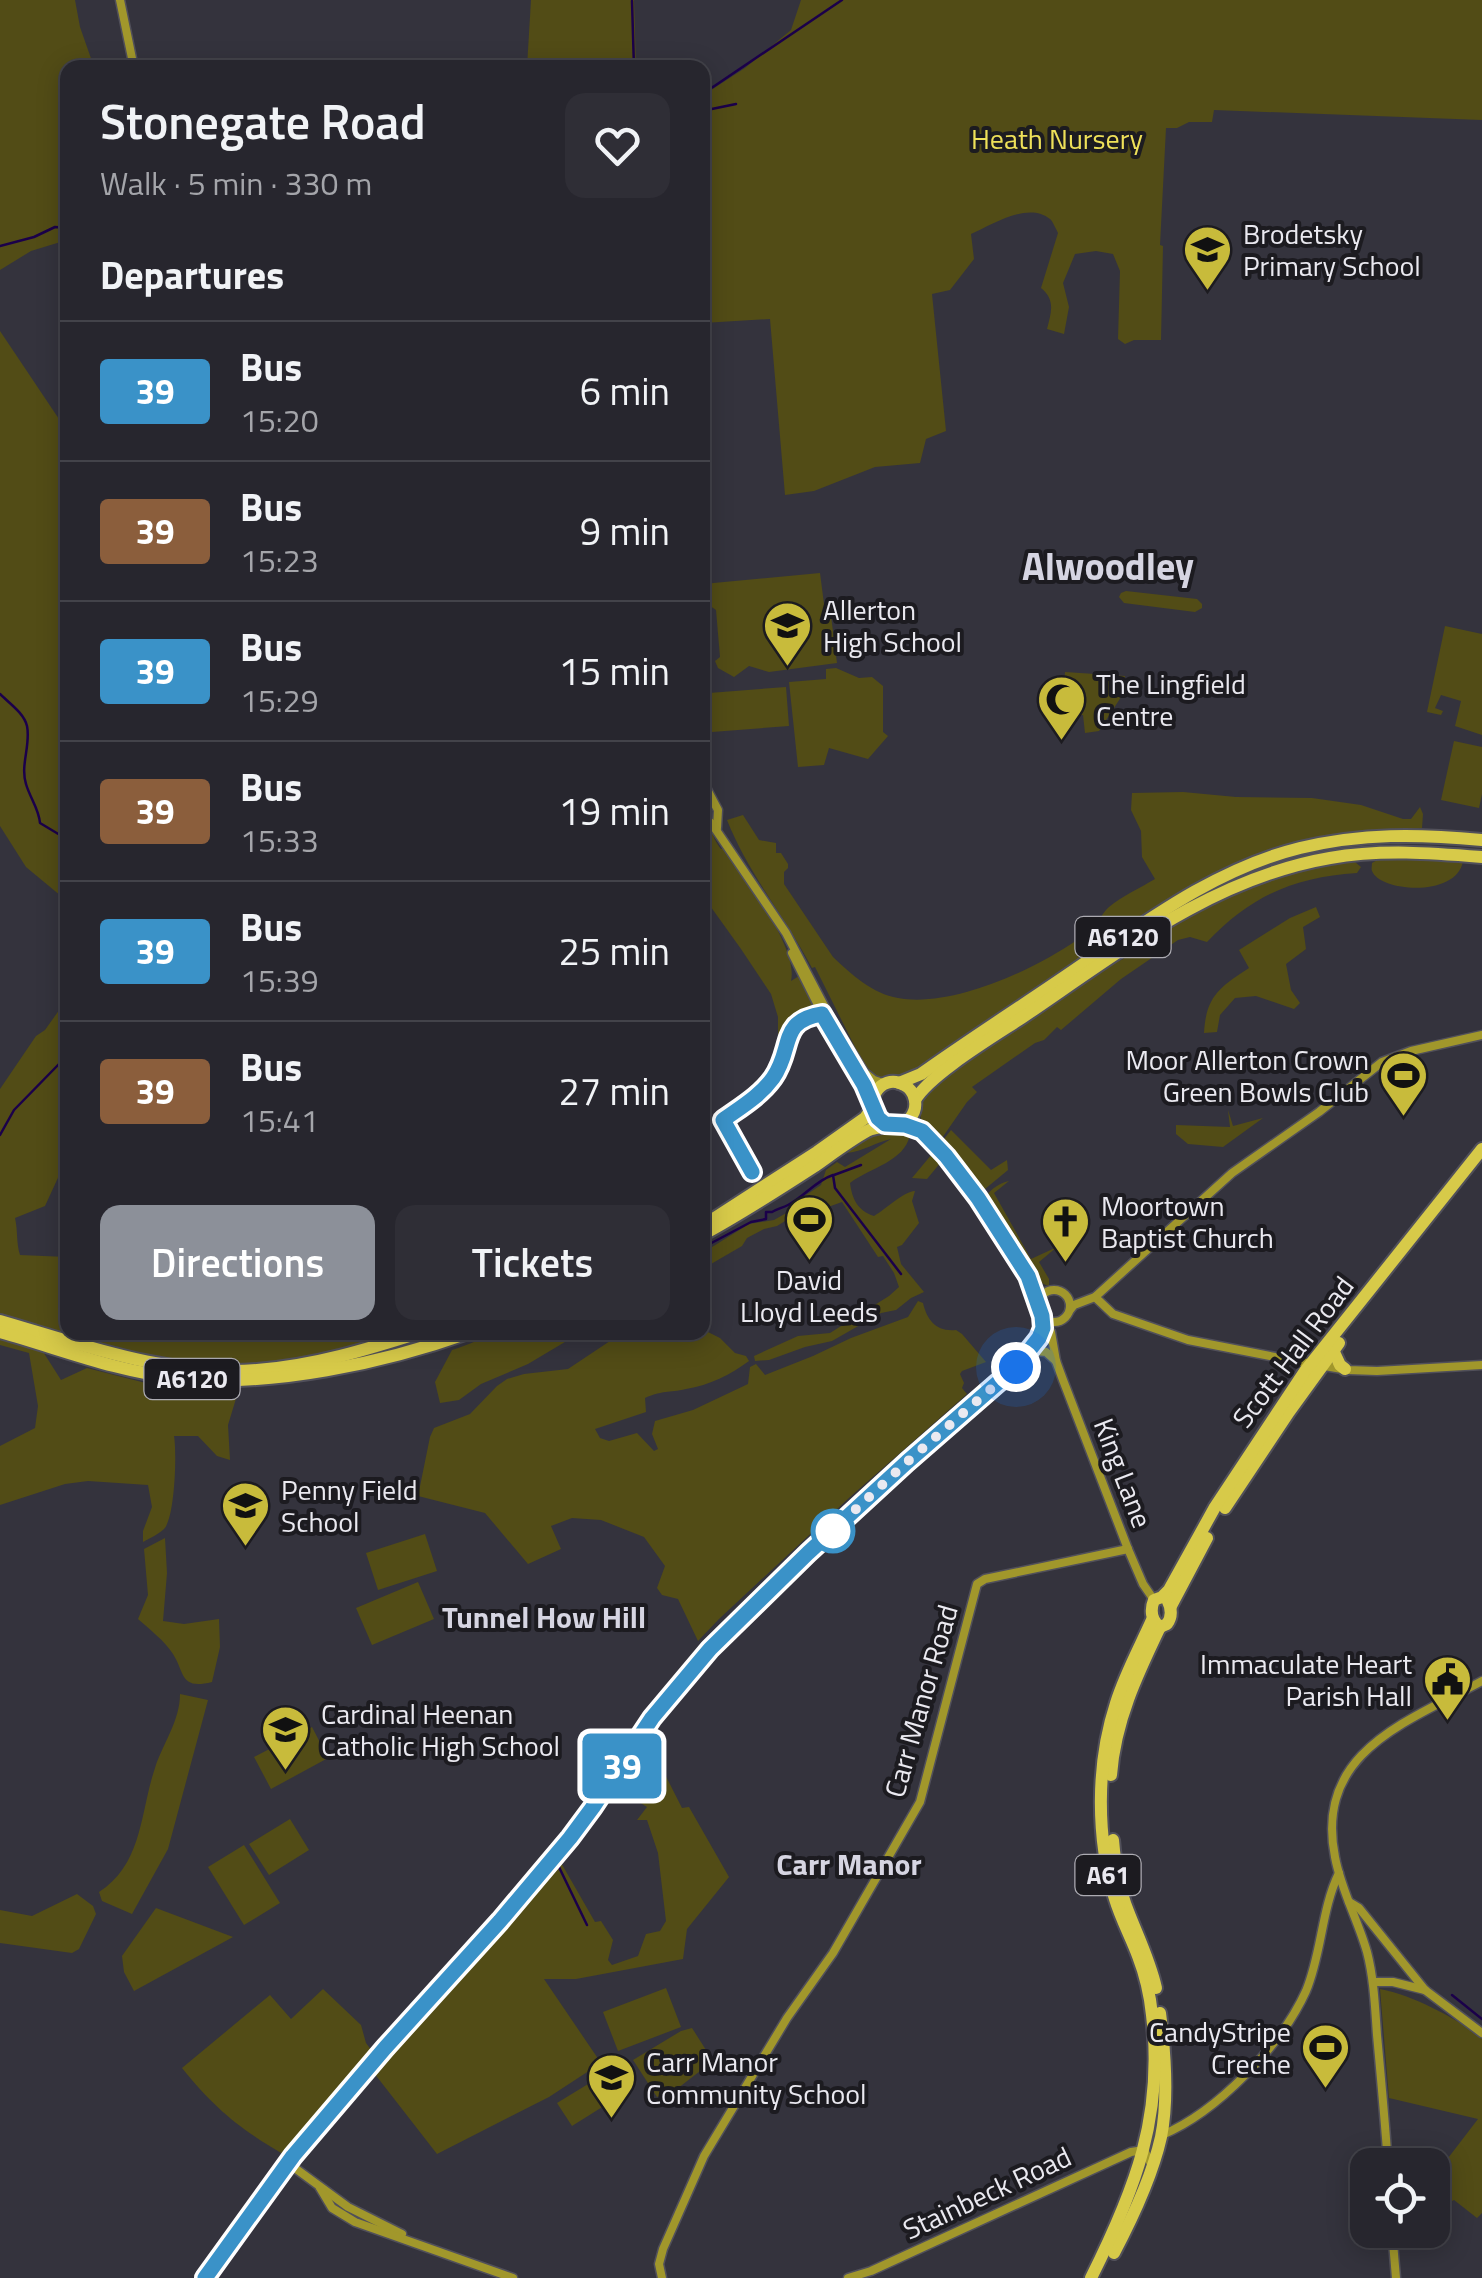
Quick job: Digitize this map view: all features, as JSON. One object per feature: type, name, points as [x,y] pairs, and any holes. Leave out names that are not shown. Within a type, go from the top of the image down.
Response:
[{"type":"highway","name":"A6120","points":[[710,1221],[854,1126],[872,1105],[876,1092],[921,1074],[1176,902],[1246,866],[1298,849],[1368,836],[1412,834],[1482,840]]},
{"type":"highway","name":"A6120","points":[[710,1230],[860,1135],[907,1121],[923,1088],[1179,913],[1244,882],[1297,864],[1367,854],[1420,852],[1482,857]]},
{"type":"highway","points":[[892,1084],[908,1088],[915,1105]]},
{"type":"highway","points":[[872,1105],[878,1118],[891,1124]]},
{"type":"highway","name":"Scott Hall Road","points":[[1162,1601],[1316,1365],[1482,1149]]},
{"type":"highway","name":"Scott Hall Road","points":[[1162,1601],[1215,1507],[1300,1378],[1334,1350],[1482,1162]]},
{"type":"highway","name":"A6120","points":[[0,1322],[60,1338]]},
{"type":"highway","name":"A6120","points":[[0,1332],[140,1372],[212,1380],[295,1374],[408,1352],[446,1340]]},
{"type":"highway","name":"A6120","points":[[66,1340],[176,1367],[254,1371],[310,1363],[399,1340]]},
{"type":"highway","points":[[1334,1350],[1345,1370]]},
{"type":"highway","points":[[1294,1361],[1300,1378]]},
{"type":"highway","points":[[1276,1413],[1316,1365]]},
{"type":"highway","name":"A61","points":[[1100,2278],[1124,2233],[1155,2128],[1152,2018],[1138,1956],[1109,1878],[1103,1759],[1116,1704],[1156,1623],[1151,1612],[1162,1601]]},
{"type":"highway","name":"A61","points":[[1091,2278],[1148,2158]]},
{"type":"street","points":[[120,0],[132,60]]},
{"type":"street","points":[[710,795],[718,810],[717,833]]},
{"type":"street","points":[[710,817],[717,817]]},
{"type":"street","points":[[710,824],[794,946],[864,1072],[874,1080],[892,1084]]},
{"type":"street","points":[[772,914],[872,1105]]},
{"type":"street","points":[[205,2278],[288,2163],[563,1846],[661,1707],[710,1649],[808,1553],[1040,1344],[1074,1305],[1095,1297],[1232,1174],[1382,1062],[1411,1051],[1482,1035]]},
{"type":"street","points":[[915,1105],[922,1131]]},
{"type":"street","points":[[891,1124],[922,1131],[978,1198],[1028,1276],[1042,1316],[1040,1344]]},
{"type":"street","points":[[1028,1276],[1037,1284],[1066,1295],[1095,1297],[1113,1314],[1188,1340],[1345,1370],[1482,1366]]},
{"type":"street","points":[[1038,1305],[1044,1294],[1052,1290]]},
{"type":"street","points":[[1066,1295],[1070,1310]]},
{"type":"street","points":[[1042,1316],[1057,1322]]},
{"type":"street","name":"King Lane","points":[[1051,1332],[1056,1361],[1128,1548],[1143,1584],[1162,1601]]},
{"type":"street","name":"King Lane","points":[[1040,1344],[1056,1361]]},
{"type":"street","name":"Carr Manor Road","points":[[662,2278],[659,2264],[663,2248],[704,2156],[788,2018],[833,1953],[920,1802],[977,1584],[985,1578],[1128,1548]]},
{"type":"street","points":[[1387,2148],[1373,1982],[1339,1873],[1332,1824],[1340,1789],[1351,1766],[1363,1753],[1385,1735],[1482,1681]]},
{"type":"street","points":[[1155,2128],[1184,2126],[1224,2095],[1245,2076],[1284,2026],[1305,1992],[1329,1895],[1339,1873]]},
{"type":"street","points":[[1349,1902],[1359,1908],[1425,1990],[1482,2033]]},
{"type":"street","points":[[1359,1929],[1375,1928]]},
{"type":"street","points":[[1373,1982],[1394,1982],[1425,1990]]},
{"type":"street","name":"Stainbeck Road","points":[[848,2278],[954,2234],[1118,2157],[1148,2158]]},
{"type":"street","points":[[288,2163],[320,2188],[332,2208],[344,2216],[513,2278]]},
{"type":"street","points":[[1394,2248],[1396,2278]]},
{"type":"green space","points":[[0,0],[75,0],[92,60],[60,60],[60,242],[31,251],[0,270]]},
{"type":"green space","points":[[531,0],[634,0],[636,60],[527,60]]},
{"type":"green space","name":"Heath Nursery","points":[[801,0],[1482,0],[1482,120],[1214,110],[1212,122],[1166,128],[1160,245],[1161,340],[1125,344],[1118,339],[1120,271],[1113,254],[1096,251],[1075,254],[1063,283],[1069,307],[1064,334],[1047,329],[1051,302],[1041,288],[1058,233],[1051,220],[1041,214],[1021,213],[999,221],[971,234],[974,259],[950,290],[932,294],[946,431],[926,439],[920,463],[875,467],[814,491],[785,495],[770,319],[710,323],[710,91],[791,30]]},
{"type":"green space","points":[[0,331],[60,421],[60,895],[26,867],[0,826]]},
{"type":"green space","points":[[820,573],[837,663],[769,672],[749,666],[734,677],[718,668],[716,610],[710,606],[710,583]]},
{"type":"green space","points":[[1126,591],[1197,599],[1202,608],[1195,612],[1124,603],[1119,597]]},
{"type":"green space","points":[[1445,626],[1482,634],[1482,735],[1455,726],[1461,701],[1441,695],[1435,708],[1443,711],[1441,715],[1427,712]]},
{"type":"green space","points":[[836,668],[859,678],[872,677],[883,686],[883,732],[888,736],[868,759],[829,748],[824,765],[798,767],[789,682],[826,679],[826,669]]},
{"type":"green space","points":[[1065,672],[1125,676],[1123,694],[1099,731],[1085,733],[1083,715],[1062,717]]},
{"type":"green space","points":[[786,687],[789,726],[712,732],[710,693]]},
{"type":"green space","points":[[1454,741],[1482,747],[1479,808],[1441,800]]},
{"type":"green space","points":[[1132,793],[1312,798],[1361,805],[1403,819],[1411,819],[1420,807],[1422,828],[1365,833],[1242,864],[908,1078],[880,1079],[868,1073],[815,967],[812,968],[756,877],[727,820],[743,815],[759,840],[776,843],[776,853],[781,853],[788,864],[784,884],[833,957],[871,988],[898,998],[919,1000],[967,992],[1038,963],[1077,940],[1114,903],[1155,879],[1142,857],[1141,831],[1131,810]]},
{"type":"green space","points":[[710,826],[718,845],[778,932],[787,950],[791,981],[799,976],[810,995],[813,1005],[791,1021],[785,1037],[778,1035],[778,1017],[771,994],[710,906]]},
{"type":"green space","points":[[1431,857],[1463,861],[1458,873],[1447,881],[1418,888],[1389,884],[1372,870],[1372,863],[1379,859]]},
{"type":"green space","points":[[1355,862],[1361,867],[1357,873],[1293,884],[1257,901],[1207,942],[1190,937],[1178,940],[1121,979],[1061,1030],[1057,1027],[1044,1040],[972,1087],[977,1092],[942,1138],[925,1127],[922,1094],[1105,966],[1125,958],[1132,948],[1222,894],[1304,868]]},
{"type":"green space","points":[[1316,907],[1320,917],[1303,927],[1306,949],[1286,964],[1291,990],[1300,1003],[1294,1009],[1256,996],[1235,998],[1220,1015],[1217,1032],[1204,1033],[1211,1001],[1249,968],[1239,950],[1290,918]]},
{"type":"green space","points":[[60,1009],[60,1173],[45,1206],[15,1218],[20,1255],[60,1257],[60,1337],[29,1329],[0,1314],[0,1089],[36,1036]]},
{"type":"green space","points":[[1228,1110],[1233,1126],[1263,1118],[1223,1147],[1188,1144],[1176,1134],[1176,1125],[1230,1127]]},
{"type":"green space","points":[[911,1127],[946,1156],[927,1179],[912,1178],[932,1154],[920,1139],[905,1132],[910,1135],[901,1152],[850,1183],[857,1204],[874,1216],[915,1191],[912,1201],[919,1223],[897,1247],[901,1264],[924,1292],[832,1341],[755,1361],[754,1356],[798,1336],[830,1333],[899,1287],[883,1256],[878,1257],[842,1202],[803,1216],[798,1213],[747,1238],[742,1246],[710,1263],[710,1248],[749,1224],[774,1220],[788,1212],[791,1205],[821,1185],[826,1170],[837,1162],[845,1167],[891,1139],[847,1153],[875,1132]]},
{"type":"green space","points":[[951,1130],[991,1170],[1007,1160],[1008,1170],[985,1189],[977,1189],[945,1146],[944,1139]]},
{"type":"green space","points":[[1009,1181],[994,1193],[1031,1259],[1057,1247],[1039,1262],[1049,1286],[1022,1263],[985,1202],[993,1188]]},
{"type":"green space","points":[[918,1301],[923,1303],[934,1324],[962,1334],[986,1362],[960,1374],[967,1394],[850,1497],[698,1641],[678,1599],[662,1595],[657,1588],[665,1566],[644,1537],[601,1520],[572,1518],[551,1526],[561,1549],[528,1564],[485,1513],[418,1496],[434,1428],[470,1414],[507,1379],[568,1369],[610,1341],[710,1340],[710,1333],[749,1361],[719,1379],[651,1395],[645,1398],[646,1412],[595,1429],[600,1438],[609,1441],[637,1433],[654,1451],[658,1449],[652,1434],[655,1421],[693,1410],[748,1384],[750,1367],[756,1364],[765,1375],[908,1317]]},
{"type":"green space","points":[[0,1337],[40,1347],[61,1380],[87,1368],[177,1391],[238,1392],[228,1425],[230,1460],[217,1456],[198,1436],[174,1436],[174,1485],[168,1523],[143,1542],[152,1507],[148,1485],[88,1481],[65,1484],[0,1505],[0,1446],[35,1428],[38,1406],[29,1353],[0,1345]]},
{"type":"green space","points":[[72,1340],[385,1340],[295,1366],[176,1367]]},
{"type":"green space","points":[[479,1340],[568,1340],[528,1364],[481,1384],[459,1400],[440,1403],[435,1382],[452,1350]]},
{"type":"green space","points":[[425,1534],[437,1571],[378,1590],[366,1553]]},
{"type":"green space","points":[[165,1538],[163,1621],[184,1624],[219,1619],[220,1647],[212,1682],[189,1682],[170,1649],[138,1619],[148,1595],[144,1549]]},
{"type":"green space","points":[[418,1582],[434,1619],[372,1645],[356,1608]]},
{"type":"green space","points":[[180,1694],[208,1700],[168,1849],[132,1914],[102,1901],[99,1892],[124,1867],[132,1852]]},
{"type":"green space","points":[[312,1727],[328,1758],[271,1789],[254,1757]]},
{"type":"green space","points":[[647,1739],[682,1808],[689,1807],[729,1877],[687,1929],[683,1959],[576,1979],[544,1979],[601,2063],[549,2097],[437,2154],[374,2073],[560,1861],[595,1922],[601,1921],[613,1940],[608,1960],[612,1965],[638,1956],[646,1934],[660,1931],[666,1921],[658,1853],[647,1820],[637,1820],[647,1807],[615,1787]]},
{"type":"green space","points":[[290,1819],[309,1850],[269,1875],[249,1844]]},
{"type":"green space","points":[[244,1845],[280,1903],[244,1925],[208,1867]]},
{"type":"green space","points":[[77,1894],[93,1906],[96,1914],[79,1949],[72,1953],[0,1943],[0,1910],[32,1916]]},
{"type":"green space","points":[[156,1908],[233,1937],[134,1991],[124,1972],[122,1956]]},
{"type":"green space","points":[[666,1988],[681,2027],[618,2051],[603,2012]]},
{"type":"green space","points":[[323,1989],[361,2025],[366,2043],[375,2055],[288,2157],[230,2118],[182,2068],[270,1995],[291,2019]]},
{"type":"green space","points":[[1380,1989],[1420,2002],[1482,2036],[1482,2213],[1477,2218],[1454,2200],[1450,2202],[1450,2156],[1478,2119],[1389,2098]]},
{"type":"green space","points":[[692,2028],[713,2061],[673,2092],[657,2097],[633,2060]]},
{"type":"green space","points":[[593,2081],[607,2104],[572,2126],[557,2103]]},
{"type":"waterway","points":[[710,88],[842,0]]},
{"type":"waterway","points":[[632,1],[634,60]]},
{"type":"waterway","points":[[710,109],[736,104]]},
{"type":"waterway","points":[[0,246],[60,227]]},
{"type":"waterway","points":[[0,694],[20,713],[27,726],[24,777],[40,823],[60,835]]},
{"type":"waterway","points":[[0,1135],[14,1110],[60,1063]]},
{"type":"waterway","points":[[834,1175],[861,1165]]},
{"type":"waterway","points":[[710,1244],[751,1222],[766,1219],[766,1212],[788,1205],[833,1175],[835,1188],[901,1274]]},
{"type":"waterway","points":[[558,1865],[587,1925]]},
{"type":"waterway","points":[[1452,1995],[1482,2019]]},
{"type":"bus line","name":"39","points":[[205,2278],[293,2156],[570,1838],[652,1718],[710,1649],[808,1553],[1016,1367],[1039,1338],[1042,1316],[1028,1276],[978,1198],[922,1131],[880,1122],[864,1085],[822,1014],[796,1022],[790,1032],[790,1046],[773,1077],[754,1098],[723,1120],[752,1172]]},
{"type":"place","name":"Brodetsky Primary School","points":[[1208,292]]},
{"type":"place","name":"Allerton High School","points":[[788,668]]},
{"type":"place","name":"The Lingfield Centre","points":[[1061,742]]},
{"type":"place","name":"Moor Allerton Crown Green Bowls Club","points":[[1404,1118]]},
{"type":"place","name":"David Lloyd Leeds","points":[[809,1262]]},
{"type":"place","name":"Moortown Baptist Church","points":[[1066,1264]]},
{"type":"place","name":"Penny Field School","points":[[246,1548]]},
{"type":"place","name":"Immaculate Heart Parish Hall","points":[[1447,1722]]},
{"type":"place","name":"Cardinal Heenan Catholic High School","points":[[286,1772]]},
{"type":"place","name":"CandyStripe Creche","points":[[1326,2090]]},
{"type":"place","name":"Carr Manor Community School","points":[[611,2120]]},
{"type":"district","name":"Alwoodley","points":[[1108,567]]},
{"type":"district","name":"Tunnel How Hill","points":[[544,1618]]},
{"type":"district","name":"Carr Manor","points":[[849,1865]]},
{"type":"route","points":[[833,1531],[1016,1367]]}]
